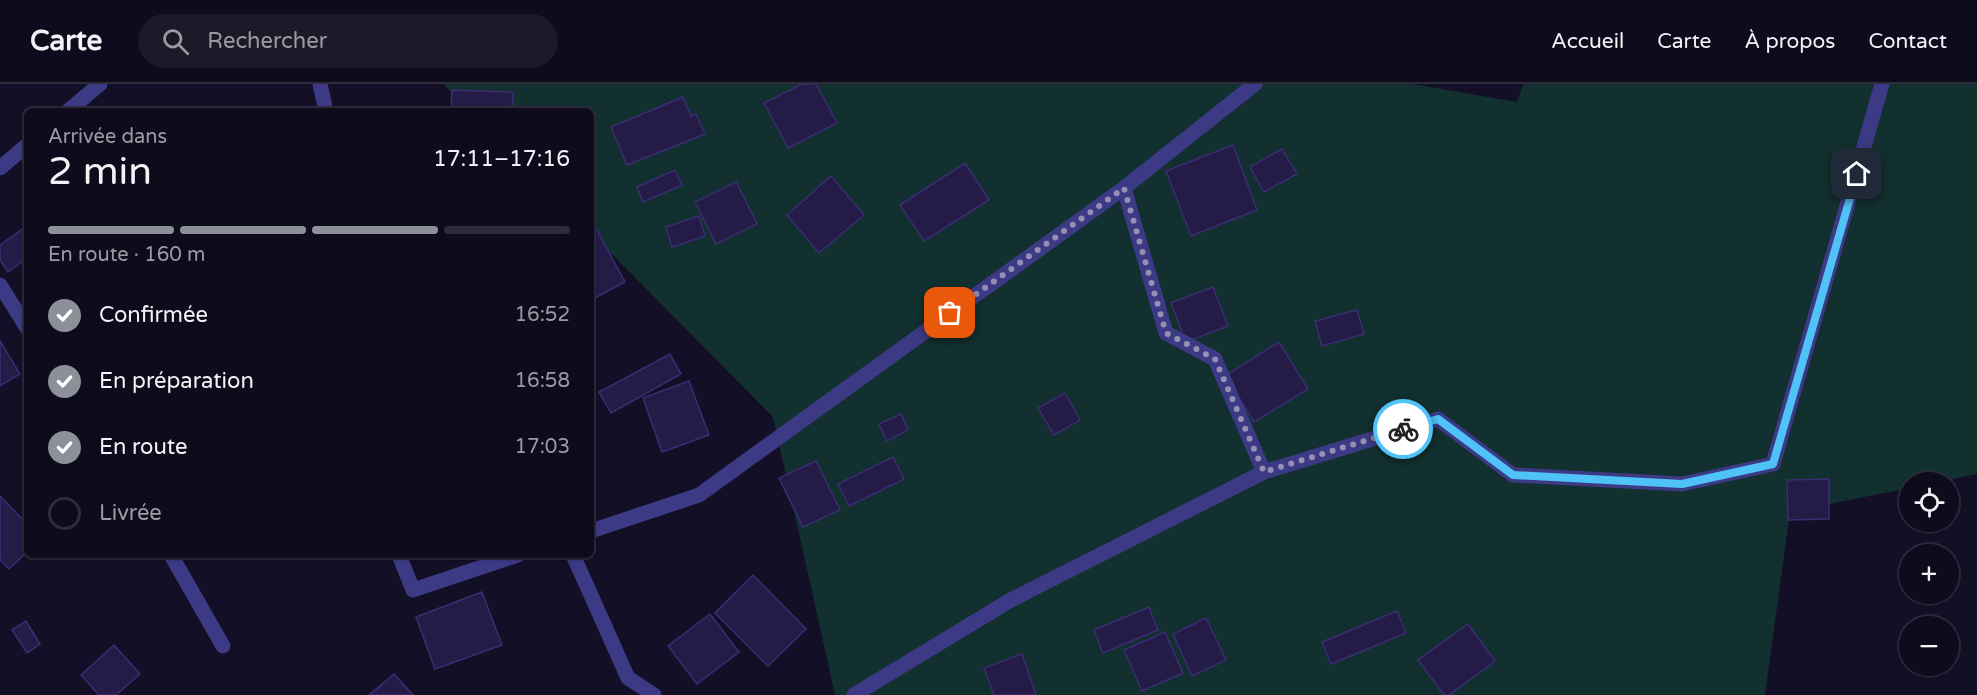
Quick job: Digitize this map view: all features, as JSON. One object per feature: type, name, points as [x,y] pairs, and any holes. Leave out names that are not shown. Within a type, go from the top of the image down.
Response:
[{"type":"street","points":[[72,108],[100,84]]},
{"type":"street","points":[[320,84],[325,108]]},
{"type":"street","points":[[594,530],[699,495],[1124,188],[1255,84]]},
{"type":"street","points":[[854,695],[1009,601],[1264,472],[1438,419],[1513,475],[1682,484],[1773,464],[1882,84]]},
{"type":"street","points":[[0,168],[24,148]]},
{"type":"street","points":[[1124,188],[1166,333],[1215,359],[1264,472]]},
{"type":"street","points":[[0,285],[24,323]]},
{"type":"street","points":[[173,558],[223,646]]},
{"type":"street","points":[[400,558],[413,590],[510,558]]},
{"type":"street","points":[[574,558],[628,678],[654,695]]},
{"type":"green space","points":[[443,84],[1413,84],[1517,102],[1523,84],[1977,84],[1977,474],[1959,478],[1959,472],[1899,472],[1899,490],[1790,512],[1765,695],[835,695],[773,417],[594,236],[594,108],[467,108]]},
{"type":"building","points":[[802,84],[816,84],[837,123],[788,148],[764,103]]},
{"type":"building","points":[[452,90],[513,92],[512,108],[451,108]]},
{"type":"building","points":[[683,97],[691,116],[696,114],[705,134],[627,165],[611,127]]},
{"type":"building","points":[[1233,145],[1257,210],[1191,236],[1166,171]]},
{"type":"building","points":[[1282,149],[1297,174],[1264,192],[1250,167]]},
{"type":"building","points":[[965,163],[989,200],[924,241],[900,205]]},
{"type":"building","points":[[675,170],[682,185],[643,202],[637,187]]},
{"type":"building","points":[[831,176],[864,215],[819,253],[787,215]]},
{"type":"building","points":[[736,182],[757,224],[716,244],[695,202]]},
{"type":"building","points":[[699,216],[705,236],[672,247],[666,227]]},
{"type":"building","points":[[594,225],[625,282],[594,298]]},
{"type":"building","points":[[24,228],[24,260],[8,272],[0,260],[0,245]]},
{"type":"building","points":[[1213,287],[1228,326],[1186,342],[1171,303]]},
{"type":"building","points":[[1357,310],[1364,334],[1322,346],[1315,321]]},
{"type":"building","points":[[0,341],[20,374],[0,386]]},
{"type":"building","points":[[1279,342],[1308,389],[1254,422],[1225,376]]},
{"type":"building","points":[[670,354],[681,374],[611,413],[599,392]]},
{"type":"building","points":[[689,381],[709,435],[662,452],[643,398]]},
{"type":"building","points":[[1065,393],[1080,420],[1054,435],[1038,408]]},
{"type":"building","points":[[901,414],[908,430],[887,441],[879,424]]},
{"type":"building","points":[[893,457],[904,479],[849,506],[838,484]]},
{"type":"building","points":[[816,461],[840,510],[803,527],[779,478]]},
{"type":"building","points":[[1829,479],[1829,519],[1788,520],[1787,480]]},
{"type":"building","points":[[0,496],[24,521],[24,555],[9,569],[0,560]]},
{"type":"building","points":[[753,575],[806,629],[768,666],[715,613]]},
{"type":"building","points":[[482,592],[502,645],[435,669],[416,617]]},
{"type":"building","points":[[1149,607],[1158,630],[1103,653],[1094,630]]},
{"type":"building","points":[[1397,611],[1406,633],[1331,664],[1322,642]]},
{"type":"building","points":[[710,614],[739,652],[697,684],[668,646]]},
{"type":"building","points":[[1206,618],[1226,660],[1192,676],[1173,634]]},
{"type":"building","points":[[26,621],[40,644],[27,653],[12,630]]},
{"type":"building","points":[[1468,624],[1495,661],[1449,695],[1444,695],[1418,660]]},
{"type":"building","points":[[1165,632],[1183,673],[1142,691],[1124,650]]},
{"type":"building","points":[[114,645],[140,674],[116,695],[99,695],[81,675]]},
{"type":"building","points":[[1022,654],[1036,695],[994,695],[984,668]]},
{"type":"building","points":[[394,674],[413,695],[369,695]]},
{"type":"way so far","points":[[950,313],[1124,188],[1166,333],[1215,359],[1264,472],[1403,429]]},
{"type":"route","points":[[1403,429],[1438,419],[1513,475],[1682,484],[1773,464],[1857,174]]}]
